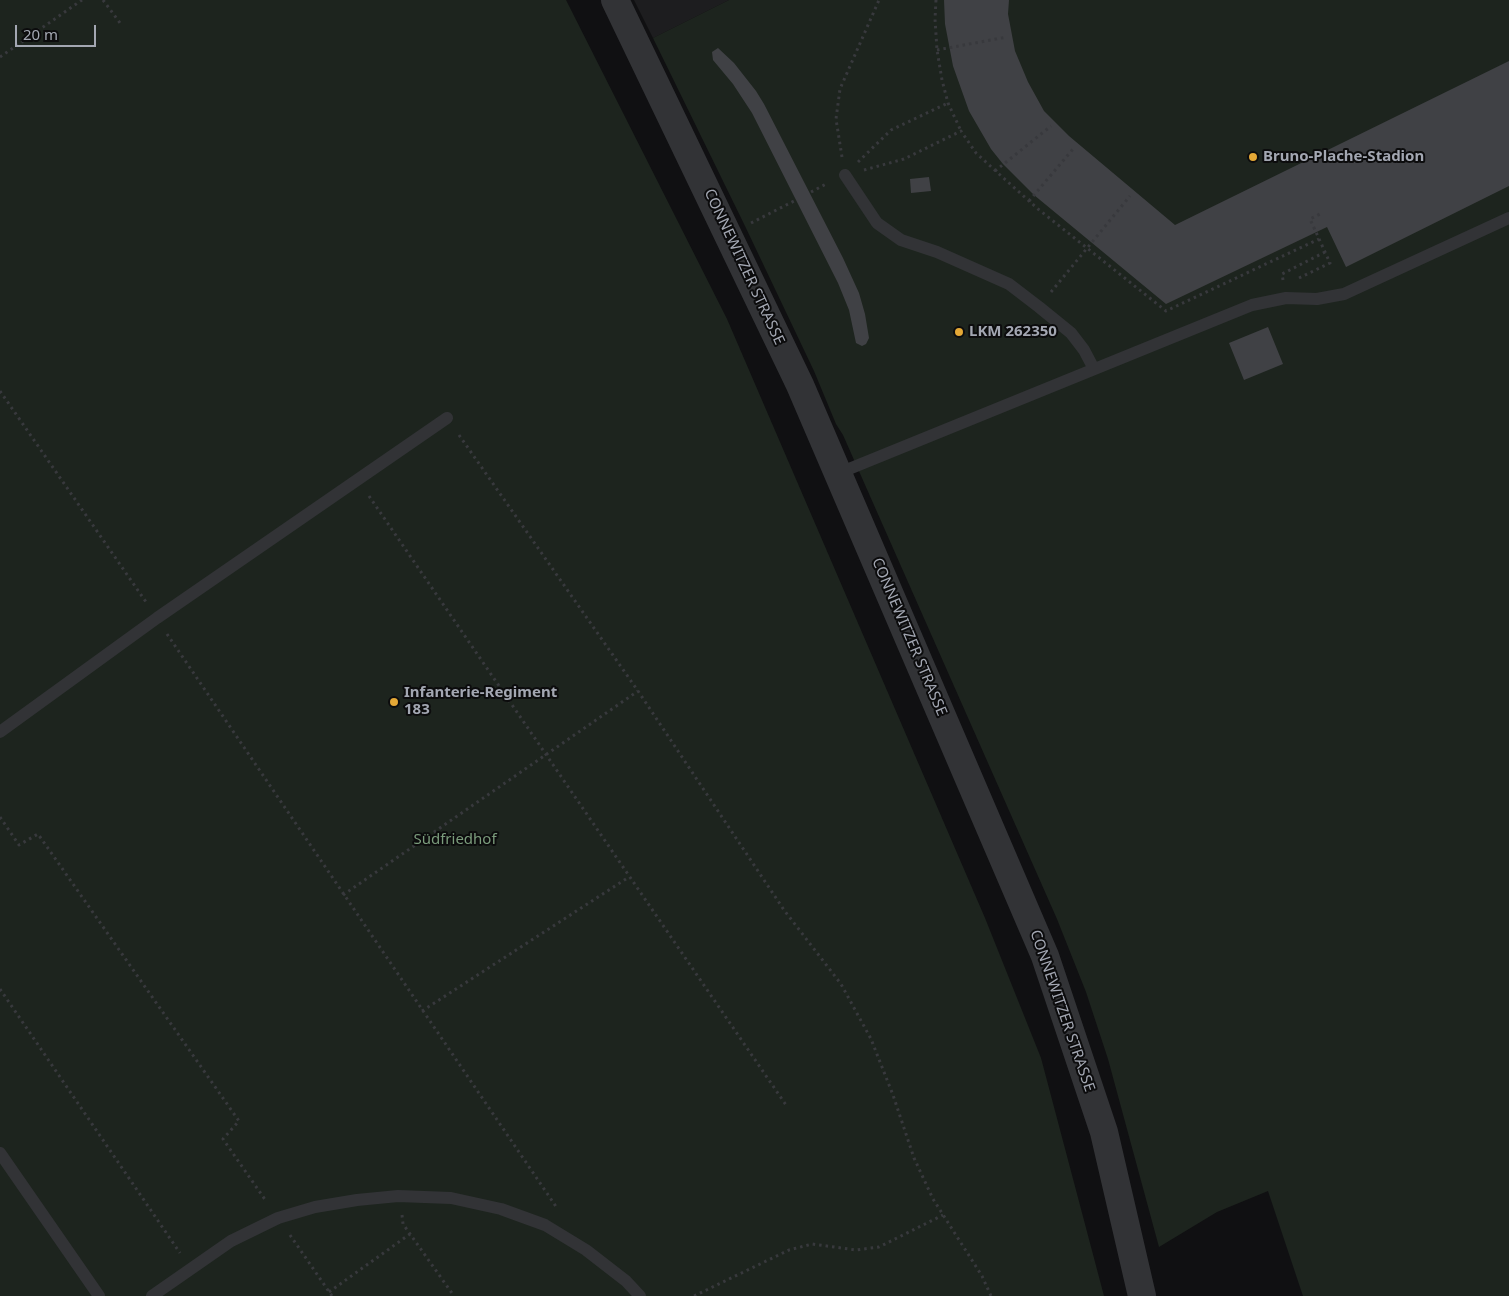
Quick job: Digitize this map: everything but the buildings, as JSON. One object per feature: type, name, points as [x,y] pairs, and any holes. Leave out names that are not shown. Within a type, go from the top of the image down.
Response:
[{"type":"street","name":"CONNEWITZER STRASSE","points":[[615,0],[800,385],[1045,956],[1104,1132],[1142,1296]]},
{"type":"lane","points":[[845,175],[877,223],[901,240],[937,252],[1009,284],[1071,333],[1084,350],[1094,369]]},
{"type":"lane","points":[[839,473],[1252,305],[1286,298],[1317,299],[1344,294],[1509,218]]},
{"type":"lane","points":[[0,732],[156,618],[447,418]]},
{"type":"lane","points":[[0,1153],[99,1296]]},
{"type":"lane","points":[[152,1296],[231,1241],[278,1218],[315,1207],[398,1196],[451,1198],[501,1209],[545,1225],[586,1250],[626,1281],[640,1296]]},
{"type":"path","points":[[0,57],[82,0]]},
{"type":"path","points":[[103,0],[120,24]]},
{"type":"path","points":[[845,175],[836,119],[840,89],[879,0]]},
{"type":"path","points":[[936,0],[937,50],[948,103],[961,131],[976,153],[1029,201],[1166,311],[1319,239]]},
{"type":"path","points":[[937,50],[1007,37]]},
{"type":"path","points":[[845,175],[891,130],[948,103]]},
{"type":"path","points":[[995,170],[1051,126]]},
{"type":"path","points":[[904,160],[961,131]]},
{"type":"path","points":[[1029,201],[1073,149]]},
{"type":"path","points":[[1055,287],[1130,196]]},
{"type":"path","points":[[729,234],[796,200]]},
{"type":"path","points":[[1292,281],[1330,263],[1310,219],[1320,214]]},
{"type":"path","points":[[1288,271],[1325,252]]},
{"type":"path","points":[[0,391],[558,1209]]},
{"type":"path","points":[[447,418],[638,691],[784,910],[841,984],[870,1039],[893,1095],[914,1158],[933,1198],[982,1276],[991,1296]]},
{"type":"path","points":[[357,479],[786,1105]]},
{"type":"path","points":[[343,895],[638,691]]},
{"type":"path","points":[[0,817],[19,845],[38,834],[234,1113],[239,1121],[223,1139],[332,1296]]},
{"type":"path","points":[[422,1011],[630,877]]},
{"type":"path","points":[[0,989],[191,1268]]},
{"type":"path","points":[[398,1196],[403,1224],[454,1296]]},
{"type":"path","points":[[694,1296],[789,1250],[812,1244],[856,1250],[879,1247],[943,1215]]},
{"type":"path","points":[[329,1292],[410,1234]]},
{"type":"shaded area","points":[[634,0],[729,0],[653,38]]},
{"type":"green space","name":"Südfriedhof","points":[[0,0],[566,0],[727,319],[985,918],[1041,1058],[1104,1296],[0,1296]]},
{"type":"green space","points":[[729,0],[1509,0],[1509,1296],[1303,1296],[1268,1191],[1217,1212],[1159,1247],[1108,1059],[1086,992],[1057,919],[814,371],[653,38]]},
{"type":"place","name":"Bruno-Plache-Stadion","points":[[1253,157]]},
{"type":"place","name":"LKM 262350","points":[[959,332]]},
{"type":"place","name":"Infanterie-Regiment 183","points":[[394,702]]}]
